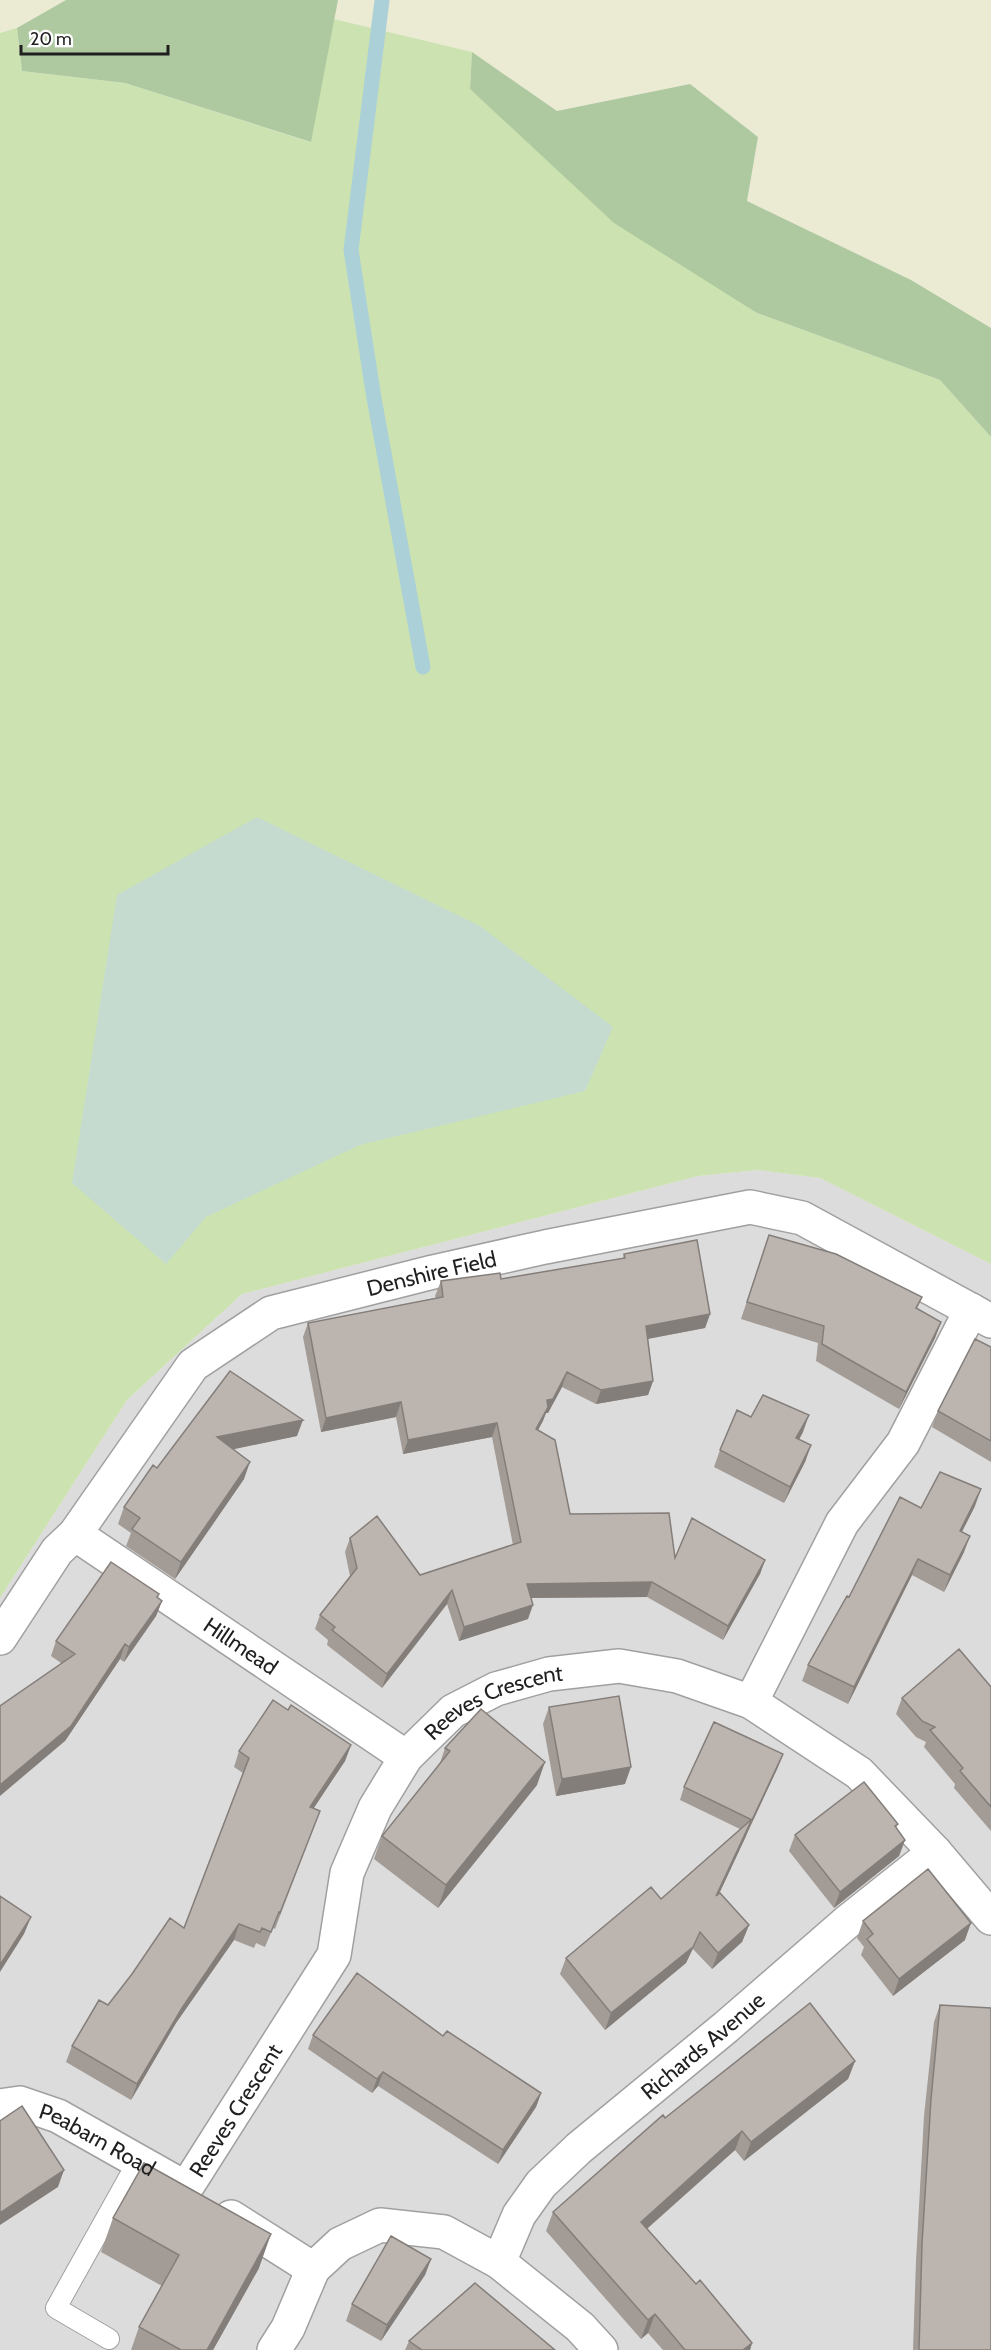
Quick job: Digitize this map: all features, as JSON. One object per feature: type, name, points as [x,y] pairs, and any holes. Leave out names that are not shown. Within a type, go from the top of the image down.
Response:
[{"type":"street","name":"Denshire Field","points":[[0,1638],[57,1551],[75,1534],[194,1365],[271,1313],[432,1272],[545,1247],[750,1208],[802,1218],[981,1316]]},
{"type":"street","points":[[751,1702],[842,1523],[903,1443],[981,1316]]},
{"type":"street","name":"Hillmead","points":[[75,1534],[406,1757]]},
{"type":"street","name":"Reeves Crescent","points":[[186,2188],[334,1955],[347,1873],[375,1808],[406,1757],[453,1711],[496,1689],[549,1674],[619,1666],[677,1676],[751,1702],[859,1773],[935,1852],[991,1918]]},
{"type":"street","name":"Richards Avenue","points":[[499,2262],[519,2215],[541,2184],[579,2148],[726,2027],[847,1922],[935,1852]]},
{"type":"street","name":"Peabarn Road","points":[[0,2106],[20,2103],[58,2116],[186,2188],[313,2269]]},
{"type":"street","points":[[274,2350],[288,2328],[313,2269],[340,2244],[380,2225],[444,2232],[499,2262],[580,2327],[601,2350]]},
{"type":"lane","points":[[109,2339],[56,2308],[138,2161]]},
{"type":"shaded area","points":[[758,1170],[820,1178],[991,1264],[991,2350],[0,2350],[0,1598],[127,1400],[242,1294],[698,1176]]},
{"type":"green space","points":[[0,0],[66,0],[17,28],[0,33]]},
{"type":"green space","points":[[66,0],[338,0],[311,142],[125,83],[22,71],[17,28]]},
{"type":"green space","points":[[338,0],[991,0],[991,328],[911,280],[747,201],[758,137],[690,84],[557,111],[472,52],[334,19]]},
{"type":"green space","points":[[334,19],[472,52],[470,89],[757,313],[940,380],[991,437],[991,1264],[820,1178],[758,1170],[698,1176],[242,1294],[127,1400],[0,1598],[0,33],[17,28],[22,71],[125,83],[310,142]]},
{"type":"green space","points":[[472,52],[557,111],[690,84],[758,137],[747,201],[911,280],[991,328],[991,437],[940,380],[757,313],[614,223],[470,89]]},
{"type":"green space","points":[[257,817],[480,926],[613,1027],[585,1091],[360,1145],[206,1217],[166,1264],[72,1183],[117,895]]},
{"type":"building","points":[[769,1235],[836,1254],[922,1297],[916,1308],[941,1322],[906,1392],[822,1344],[824,1326],[747,1302]]},
{"type":"building","points":[[697,1240],[710,1314],[646,1326],[653,1381],[601,1390],[567,1372],[553,1399],[547,1400],[548,1407],[536,1429],[555,1440],[570,1514],[669,1513],[675,1558],[692,1518],[765,1560],[728,1626],[652,1582],[527,1584],[533,1605],[464,1627],[452,1590],[387,1674],[332,1630],[335,1627],[320,1615],[357,1568],[350,1538],[377,1516],[420,1575],[521,1542],[497,1423],[408,1440],[401,1402],[326,1418],[308,1323],[443,1297],[441,1281],[500,1273],[501,1279],[625,1258],[624,1254]]},
{"type":"building","points":[[975,1339],[991,1347],[991,1441],[938,1411]]},
{"type":"building","points":[[230,1371],[303,1420],[217,1437],[250,1462],[181,1562],[132,1529],[140,1518],[124,1507],[153,1465],[157,1468]]},
{"type":"building","points":[[763,1395],[809,1415],[796,1438],[811,1445],[790,1487],[720,1450],[737,1410],[751,1417]]},
{"type":"building","points":[[940,1472],[981,1489],[960,1531],[970,1536],[950,1575],[918,1559],[854,1687],[808,1665],[847,1596],[849,1597],[900,1497],[921,1508]]},
{"type":"building","points":[[111,1562],[159,1594],[157,1597],[162,1601],[129,1647],[125,1644],[71,1726],[0,1785],[0,1706],[75,1654],[56,1641]]},
{"type":"building","points":[[959,1649],[991,1687],[991,1807],[960,1771],[963,1768],[930,1730],[935,1727],[922,1721],[902,1698]]},
{"type":"building","points":[[619,1696],[631,1767],[562,1779],[549,1707]]},
{"type":"building","points":[[273,1700],[288,1710],[291,1705],[351,1745],[310,1807],[320,1811],[271,1932],[262,1928],[260,1932],[239,1924],[182,2008],[137,2084],[72,2046],[99,2000],[108,2005],[170,1918],[184,1928],[249,1758],[239,1751]]},
{"type":"building","points":[[481,1709],[545,1762],[446,1885],[382,1836],[450,1751],[445,1748]]},
{"type":"building","points":[[714,1722],[783,1754],[752,1820],[684,1787]]},
{"type":"building","points":[[864,1782],[898,1824],[895,1826],[905,1840],[840,1892],[795,1835]]},
{"type":"building","points":[[752,1819],[716,1896],[720,1893],[749,1925],[718,1953],[700,1932],[693,1947],[611,2013],[566,1958],[651,1887],[661,1899]]},
{"type":"building","points":[[928,1869],[971,1923],[899,1979],[867,1939],[873,1934],[863,1921]]},
{"type":"building","points":[[0,1896],[31,1917],[0,1965]]},
{"type":"building","points":[[357,1973],[443,2036],[447,2031],[541,2093],[503,2150],[383,2072],[377,2079],[313,2035]]},
{"type":"building","points":[[810,2003],[855,2061],[751,2142],[742,2131],[641,2222],[696,2284],[700,2280],[752,2343],[743,2350],[685,2350],[655,2314],[648,2320],[553,2212],[663,2115],[665,2118]]},
{"type":"building","points":[[940,2005],[991,2008],[991,2350],[919,2350],[922,2244],[931,2099]]},
{"type":"building","points":[[22,2106],[64,2170],[0,2213],[0,2121]]},
{"type":"building","points":[[144,2163],[271,2234],[207,2350],[181,2350],[139,2327],[179,2255],[113,2218]]},
{"type":"building","points":[[391,2236],[431,2259],[387,2325],[352,2304]]},
{"type":"building","points":[[475,2283],[555,2350],[422,2350],[409,2341]]},
{"type":"waterway","points":[[382,0],[351,250],[374,398],[423,667]]}]
